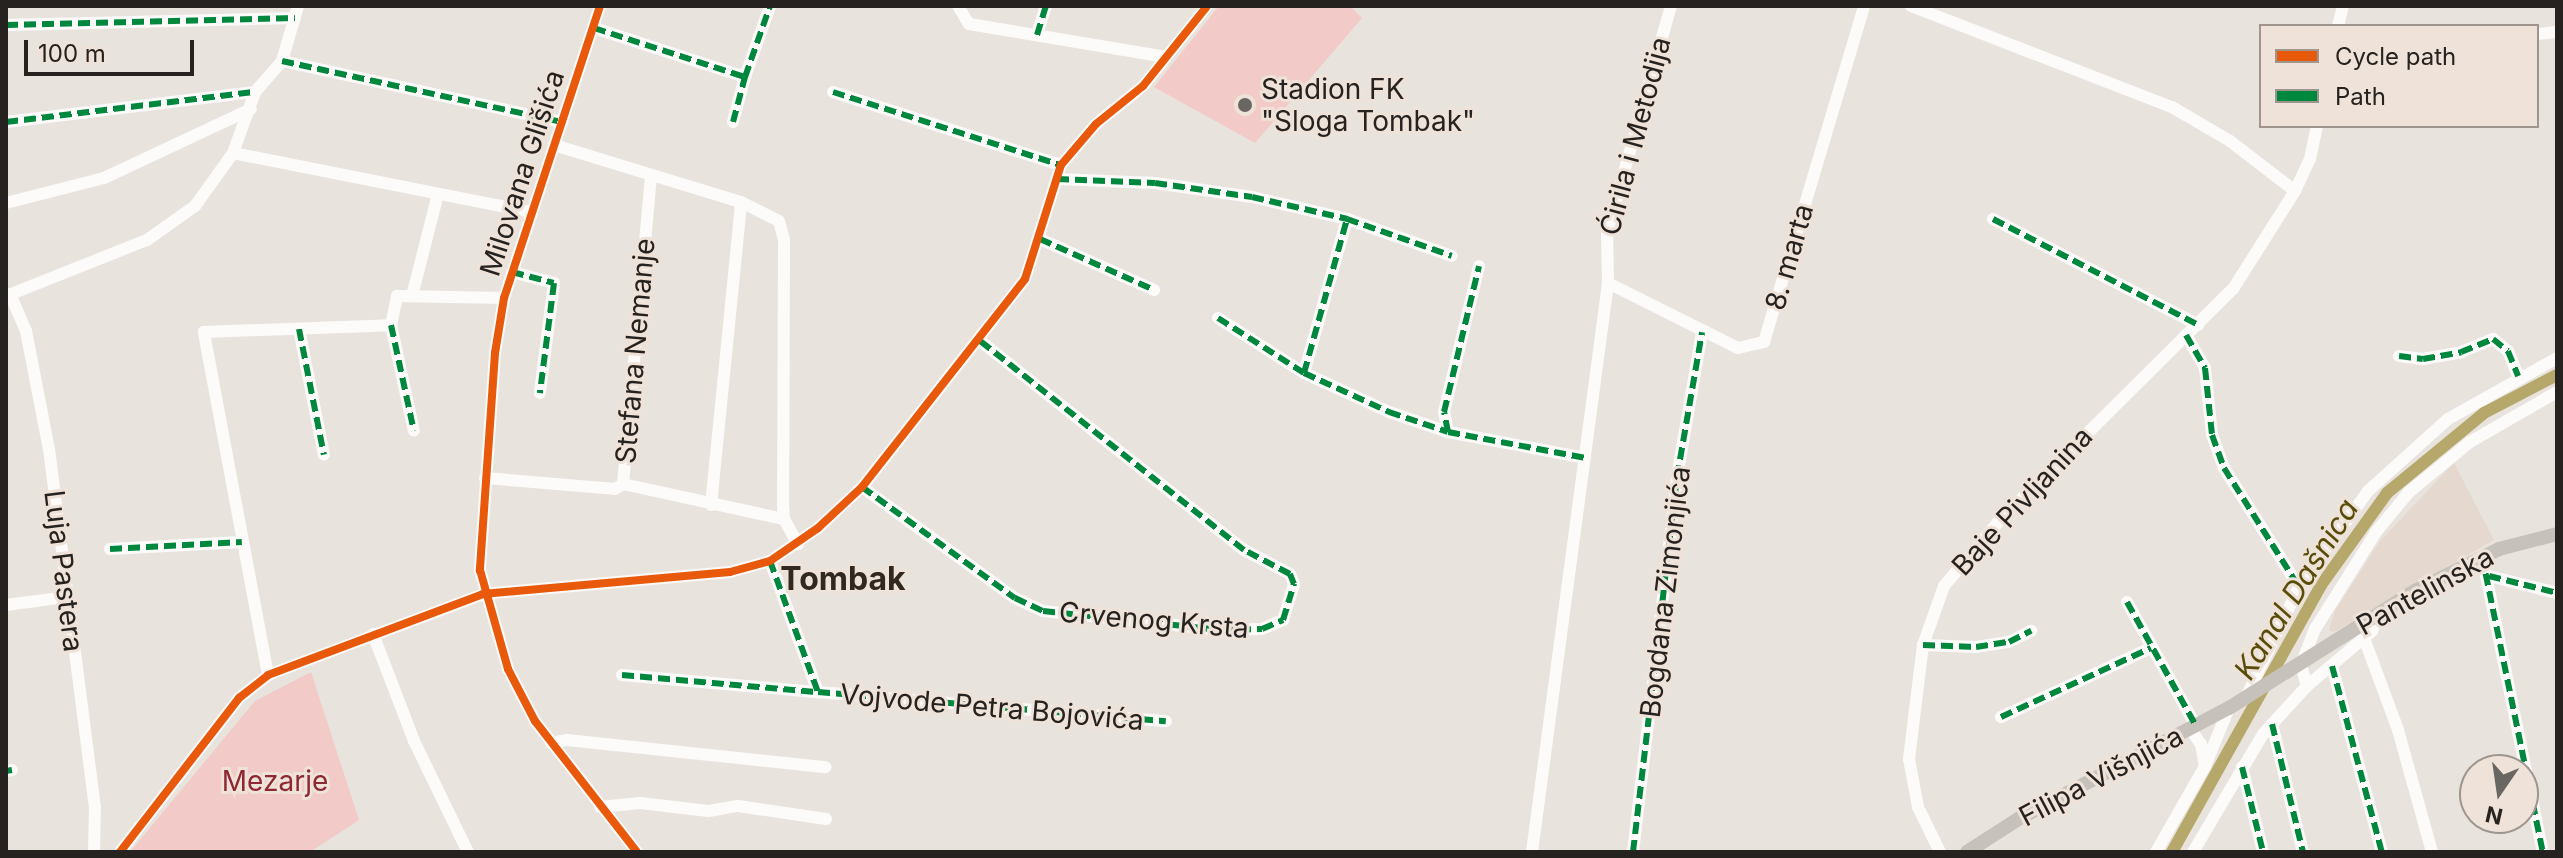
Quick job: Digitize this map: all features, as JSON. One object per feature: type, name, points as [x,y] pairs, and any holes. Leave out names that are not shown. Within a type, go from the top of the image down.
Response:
[{"type":"main road","name":"Pantelinska","points":[[2246,697],[2378,614],[2482,556],[2557,534]]},
{"type":"main road","name":"Filipa Višnjića","points":[[1967,852],[2020,818],[2246,697]]},
{"type":"street","name":"Milovana Glišića","points":[[600,6],[504,298],[480,523],[483,594],[508,669],[551,743],[637,852]]},
{"type":"street","points":[[733,122],[770,6]]},
{"type":"street","points":[[958,6],[969,24],[1166,57]]},
{"type":"street","points":[[1037,35],[1046,6]]},
{"type":"street","points":[[120,852],[239,698],[268,675],[483,594],[730,572],[770,561],[798,544],[862,487],[979,340],[1025,279],[1061,165],[1096,124],[1143,86],[1207,6]]},
{"type":"street","name":"Ćirila i Metodija","points":[[1532,852],[1608,283],[1607,232],[1671,6]]},
{"type":"street","name":"8. marta","points":[[1608,283],[1738,348],[1764,342],[1864,6]]},
{"type":"street","points":[[1911,6],[2172,107],[2230,141],[2295,191]]},
{"type":"street","points":[[6,25],[296,12],[282,61],[255,92],[233,153],[212,188],[164,230],[8,295]]},
{"type":"street","points":[[594,28],[745,77]]},
{"type":"street","name":"Milovana Glišića","points":[[282,61],[562,122]]},
{"type":"street","points":[[6,122],[255,92]]},
{"type":"street","points":[[833,92],[1061,165]]},
{"type":"street","points":[[6,203],[104,178],[251,109]]},
{"type":"street","name":"Baje Pivljanina","points":[[1940,852],[1910,783],[1911,730],[1923,645],[1944,586],[1967,555],[2198,325],[2251,266],[2295,191],[2316,128]]},
{"type":"street","points":[[554,145],[741,202],[779,221],[784,240],[784,519],[798,544]]},
{"type":"street","points":[[233,153],[530,212]]},
{"type":"street","name":"Stefana Nemanje","points":[[651,176],[623,484],[784,519]]},
{"type":"street","points":[[1057,179],[1204,189],[1347,219],[1452,256]]},
{"type":"street","points":[[412,296],[438,194]]},
{"type":"street","points":[[711,505],[741,202]]},
{"type":"street","points":[[1304,373],[1347,219]]},
{"type":"street","points":[[1993,219],[2198,325]]},
{"type":"street","points":[[1040,239],[1154,290]]},
{"type":"street","points":[[1448,432],[1444,412],[1479,266]]},
{"type":"street","name":"Milovana Glišića","points":[[512,272],[554,283],[540,393]]},
{"type":"street","name":"Luja Pastera","points":[[8,295],[26,331],[49,449],[95,807],[94,852]]},
{"type":"street","points":[[414,431],[391,325],[397,296],[504,298]]},
{"type":"street","points":[[1218,318],[1304,373],[1375,406],[1448,432],[1585,458]]},
{"type":"street","points":[[268,675],[204,332],[391,325]]},
{"type":"street","points":[[299,329],[324,455]]},
{"type":"street","name":"Bogdana Zimonjića","points":[[1633,852],[1677,477],[1702,332]]},
{"type":"street","points":[[2186,335],[2205,368],[2212,435],[2224,468],[2299,587]]},
{"type":"street","points":[[2399,356],[2423,359],[2461,352],[2493,339],[2508,351],[2518,376]]},
{"type":"street","name":"Crvenog Krsta","points":[[862,487],[1015,598],[1043,611],[1221,630],[1262,629],[1283,620],[1294,584],[1290,574],[1244,550],[979,340]]},
{"type":"street","points":[[2246,697],[2299,587],[2334,534],[2404,453],[2448,419],[2518,376],[2557,358]]},
{"type":"street","points":[[2307,686],[2301,665],[2340,586],[2409,492],[2470,442],[2557,392]]},
{"type":"street","points":[[485,478],[615,489],[623,484]]},
{"type":"street","points":[[110,549],[242,542]]},
{"type":"street","points":[[2482,556],[2489,576],[2543,852]]},
{"type":"street","name":"Vojvode Petra Bojovića","points":[[770,561],[818,692]]},
{"type":"street","name":"Pantelinska","points":[[2489,576],[2557,593]]},
{"type":"street","points":[[6,605],[67,597]]},
{"type":"street","name":"Filipa Višnjića","points":[[2127,602],[2193,728]]},
{"type":"street","points":[[2193,852],[2242,767],[2272,724],[2307,686],[2364,638],[2378,614]]},
{"type":"street","points":[[1923,645],[1976,647],[2031,631]]},
{"type":"street","points":[[373,634],[414,741],[468,852]]},
{"type":"street","points":[[2364,638],[2394,717],[2432,852]]},
{"type":"street","points":[[2001,717],[2151,648]]},
{"type":"street","points":[[2332,666],[2382,852]]},
{"type":"street","name":"Vojvode Petra Bojovića","points":[[622,675],[1166,721]]},
{"type":"street","points":[[2156,852],[2205,766],[2229,708]]},
{"type":"street","points":[[2272,724],[2303,852]]},
{"type":"street","points":[[2193,728],[2201,744],[2205,766]]},
{"type":"street","points":[[551,743],[567,740],[826,767]]},
{"type":"street","points":[[2242,767],[2263,852]]},
{"type":"street","points":[[600,807],[640,803],[709,811],[738,806],[826,819]]},
{"type":"shaded area","points":[[2454,463],[2494,540],[2334,632],[2329,630],[2335,611],[2380,541]]},
{"type":"green space","name":"Stadion FK \"Sloga Tombak\"","points":[[1219,6],[1350,6],[1362,18],[1255,143],[1154,87]]},
{"type":"green space","name":"Mezarje","points":[[311,672],[359,820],[310,852],[130,852],[255,701]]},
{"type":"waterway","name":"Kanal Dašnica","points":[[2172,852],[2321,585],[2387,493],[2484,413],[2557,375]]},
{"type":"marked path","points":[[594,28],[745,77],[770,6]]},
{"type":"marked path","points":[[1037,35],[1046,6]]},
{"type":"marked path","points":[[6,25],[295,18]]},
{"type":"marked path","points":[[282,61],[562,122]]},
{"type":"marked path","points":[[733,122],[745,77]]},
{"type":"marked path","points":[[6,122],[255,92]]},
{"type":"marked path","points":[[833,92],[1061,165]]},
{"type":"marked path","points":[[1057,179],[1155,183],[1252,197],[1347,219],[1452,256]]},
{"type":"marked path","points":[[1304,373],[1347,219]]},
{"type":"marked path","points":[[1993,219],[2198,325]]},
{"type":"marked path","points":[[1040,239],[1154,290]]},
{"type":"marked path","points":[[1448,432],[1444,412],[1479,266]]},
{"type":"marked path","points":[[512,272],[554,283],[540,393]]},
{"type":"marked path","points":[[1218,318],[1304,373],[1389,412],[1448,432],[1585,458]]},
{"type":"marked path","points":[[391,325],[414,431]]},
{"type":"marked path","points":[[299,329],[324,455]]},
{"type":"marked path","points":[[1633,852],[1677,477],[1702,332]]},
{"type":"marked path","points":[[2186,335],[2205,368],[2212,435],[2224,468],[2299,587]]},
{"type":"marked path","points":[[2399,356],[2423,359],[2461,352],[2493,339],[2508,351],[2518,376]]},
{"type":"marked path","points":[[862,487],[1015,598],[1043,611],[1221,630],[1262,629],[1283,620],[1294,584],[1290,574],[1244,550],[979,340]]},
{"type":"marked path","points":[[110,549],[242,542]]},
{"type":"marked path","points":[[2482,556],[2543,852]]},
{"type":"marked path","points":[[770,561],[818,692],[1166,721]]},
{"type":"marked path","points":[[2489,576],[2557,593]]},
{"type":"marked path","points":[[2127,602],[2196,726]]},
{"type":"marked path","points":[[1923,645],[1976,647],[2009,642],[2031,631]]},
{"type":"marked path","points":[[2001,717],[2151,648]]},
{"type":"marked path","points":[[2332,666],[2382,852]]},
{"type":"marked path","points":[[622,675],[818,692]]},
{"type":"marked path","points":[[2272,724],[2303,852]]},
{"type":"marked path","points":[[2242,767],[2263,852]]},
{"type":"marked path","points":[[6,771],[12,770]]},
{"type":"cycle path","points":[[600,6],[504,298],[495,353],[480,570],[508,669],[535,721],[637,852]]},
{"type":"cycle path","points":[[120,852],[239,698],[268,675],[483,594],[730,572],[770,561],[818,528],[862,487],[1025,279],[1061,165],[1096,124],[1143,86],[1207,6]]},
{"type":"place","name":"Stadion FK \"Sloga Tombak\"","points":[[1245,105]]},
{"type":"district","name":"Tombak","points":[[843,579]]}]
